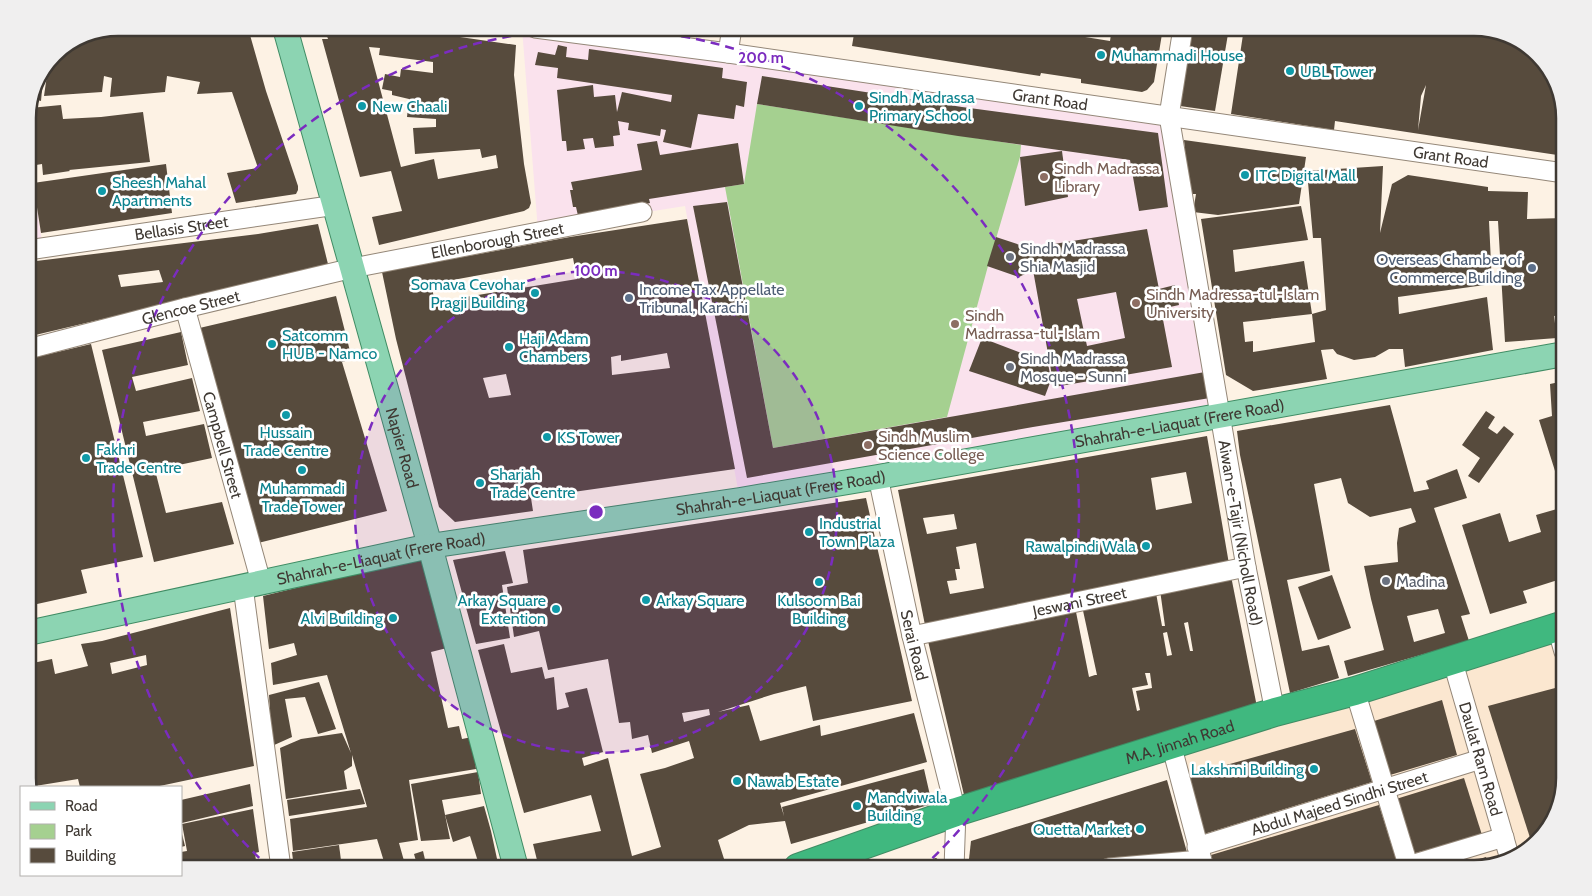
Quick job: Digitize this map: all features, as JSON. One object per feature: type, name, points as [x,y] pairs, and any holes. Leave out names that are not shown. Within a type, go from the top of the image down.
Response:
[{"type":"highway","name":"M.A. Jinnah Road","points":[[821,860],[956,812],[1275,712],[1355,690],[1452,659],[1556,635]]},
{"type":"main road","name":"Napier Road","points":[[288,36],[430,546],[514,860]]},
{"type":"main road","name":"Shahrah-e-Liaquat (Frere Road)","points":[[36,632],[430,546],[740,500],[878,477],[1556,355]]},
{"type":"street","name":"Grant Road","points":[[597,36],[728,53],[1556,172]]},
{"type":"street","points":[[728,53],[731,36]]},
{"type":"street","name":"Aiwan-e-Tajir (Nicholl Road)","points":[[1182,36],[1169,116],[1219,417],[1275,712]]},
{"type":"street","name":"Bellasis Street","points":[[36,249],[336,205]]},
{"type":"street","name":"Ellenborough Street","points":[[352,268],[642,212]]},
{"type":"street","name":"Glencoe Street","points":[[36,346],[352,268]]},
{"type":"street","name":"Campbell Street","points":[[185,308],[252,585],[280,860]]},
{"type":"street","name":"Serai Road","points":[[878,477],[912,636],[956,812],[954,860]]},
{"type":"street","name":"Jeswani Street","points":[[912,636],[1246,567]]},
{"type":"street","name":"Daulat Ram Road","points":[[1452,659],[1508,852]]},
{"type":"street","points":[[1355,690],[1404,860]]},
{"type":"street","points":[[1172,744],[1201,858]]},
{"type":"street","name":"Abdul Majeed Sindhi Street","points":[[1183,860],[1201,858],[1385,789],[1481,759]]},
{"type":"street","points":[[1431,860],[1504,837]]},
{"type":"shaded area","name":"Sindh Madrrassa-tul-Islam","points":[[523,36],[592,36],[1169,116],[1219,417],[740,500],[685,206],[538,231]]},
{"type":"shaded area","points":[[36,204],[43,248],[36,249]]},
{"type":"shaded area","points":[[1556,627],[1556,777],[1553,799],[1545,819],[1532,836],[1515,849],[1495,857],[1473,860],[1202,860],[1171,744]]},
{"type":"green space","points":[[757,104],[1021,145],[1020,157],[947,417],[773,448],[725,187],[744,184]]},
{"type":"building","points":[[119,36],[250,36],[298,190],[296,194],[236,203],[227,173],[258,168],[232,92],[197,94],[200,82],[167,76],[165,92],[110,97],[112,78],[104,76],[102,92],[44,96],[46,81],[60,60],[73,50],[103,38]]},
{"type":"building","points":[[327,36],[454,36],[516,45],[514,75],[524,164],[531,203],[529,208],[524,211],[379,245],[372,217],[402,211],[391,171],[360,177],[322,39],[328,39]],"holes":[[[369,47],[380,48],[379,55],[433,62],[433,73],[401,69],[400,77],[385,74],[382,89],[392,91],[392,95],[409,99],[407,117],[436,119],[436,127],[413,128],[415,154],[480,149],[482,158],[496,155],[498,168],[438,179],[434,159],[401,167]]]},
{"type":"building","points":[[854,36],[1079,36],[1110,41],[1111,36],[1162,36],[1154,82],[1147,90],[1142,92],[1081,83],[1081,79],[1041,73],[1040,76],[852,46]]},
{"type":"building","points":[[1192,36],[1228,36],[1215,111],[1180,106]]},
{"type":"building","points":[[1243,36],[1473,36],[1495,39],[1524,53],[1545,77],[1556,113],[1556,155],[1335,121],[1334,130],[1231,114]],"holes":[[[1426,85],[1418,130],[1421,96]]]},
{"type":"building","points":[[558,45],[567,47],[566,57],[588,60],[589,49],[723,68],[722,78],[747,82],[744,107],[736,105],[734,119],[698,114],[691,148],[663,142],[666,130],[661,129],[660,136],[628,130],[629,123],[618,121],[620,135],[613,136],[614,146],[595,148],[593,138],[583,139],[585,149],[567,151],[566,141],[562,141],[557,90],[593,85],[594,97],[615,95],[617,112],[622,92],[671,102],[672,95],[557,78],[558,68],[535,65],[538,52],[555,55]]},
{"type":"building","points":[[762,76],[962,107],[1158,133],[1168,207],[1139,211],[1130,160],[958,136],[757,104]]},
{"type":"building","points":[[42,89],[41,101],[38,100]]},
{"type":"building","points":[[61,105],[63,119],[143,112],[150,162],[69,170],[43,175],[42,164],[36,165],[37,107]]},
{"type":"building","name":"ITC Digital Mall","points":[[1184,140],[1306,157],[1299,204],[1218,215],[1193,212],[1196,194],[1189,194]]},
{"type":"building","points":[[657,141],[660,155],[738,143],[744,184],[649,199],[650,203],[579,220],[576,207],[573,207],[570,190],[573,190],[571,182],[642,170],[637,144]]},
{"type":"building","name":"Sindh Madrassa Library","points":[[1062,151],[1068,197],[1025,206],[1020,157]]},
{"type":"building","points":[[166,164],[172,213],[41,233],[36,201],[36,183]]},
{"type":"building","points":[[1383,166],[1380,233],[1392,184],[1408,175],[1488,187],[1488,191],[1528,192],[1527,219],[1556,218],[1556,316],[1554,316],[1556,338],[1505,342],[1498,221],[1489,221],[1492,284],[1398,297],[1399,314],[1487,297],[1493,350],[1405,367],[1403,349],[1389,349],[1375,357],[1354,360],[1337,354],[1333,349],[1321,350],[1327,379],[1253,391],[1226,375],[1201,219],[1301,206],[1308,240],[1233,250],[1235,272],[1304,261],[1312,314],[1326,310],[1321,238],[1313,238],[1307,171]],"holes":[[[1312,314],[1315,342],[1253,352],[1253,341],[1245,342],[1243,322]]]},
{"type":"building","name":"Sindh Muslim Science College","points":[[727,202],[773,448],[1205,372],[1210,398],[1033,427],[747,478],[693,206]]},
{"type":"building","points":[[687,219],[735,469],[531,498],[533,511],[455,522],[439,507],[396,339],[382,272],[570,237]],"holes":[[[573,258],[577,279],[435,302],[431,284]],[[667,353],[670,368],[612,375],[611,357],[621,355],[621,361]],[[506,374],[511,395],[489,398],[483,378]]]},
{"type":"building","points":[[318,224],[329,268],[268,280],[36,335],[36,261],[258,234]],"holes":[[[159,270],[163,282],[121,287],[118,275]]]},
{"type":"building","points":[[1147,229],[1159,289],[1175,285],[1179,305],[1161,309],[1172,367],[1054,387],[1033,270],[1019,277],[987,266],[996,237],[1029,248]],"holes":[[[1116,292],[1125,338],[1087,346],[1077,299]]]},
{"type":"building","points":[[336,296],[352,359],[342,362],[387,511],[250,545],[191,330]]},
{"type":"building","points":[[181,332],[188,365],[132,377],[136,391],[192,378],[200,411],[143,422],[146,436],[204,424],[212,458],[155,470],[166,513],[222,502],[234,544],[154,562],[102,350]]},
{"type":"building","name":"Sindh Madrassa Mosque - Sunni","points":[[982,338],[1048,363],[1051,380],[1045,396],[969,371]]},
{"type":"building","name":"Fakhri Trade Centre","points":[[91,344],[143,557],[81,570],[87,593],[36,604],[36,357]]},
{"type":"building","points":[[1556,383],[1555,471],[1539,420],[1552,416],[1550,384]]},
{"type":"building","points":[[1390,405],[1414,492],[1429,489],[1426,481],[1457,469],[1467,498],[1434,508],[1470,614],[1461,616],[1469,641],[1348,676],[1344,661],[1384,650],[1364,566],[1398,562],[1397,543],[1399,528],[1416,522],[1411,508],[1370,517],[1348,503],[1341,478],[1314,484],[1330,571],[1287,580],[1302,651],[1329,645],[1339,678],[1290,693],[1240,455],[1237,431]],"holes":[[[1410,582],[1426,585],[1409,589]],[[1438,609],[1445,633],[1414,642],[1407,616]]]},
{"type":"building","points":[[1486,411],[1495,417],[1488,428],[1497,434],[1504,426],[1514,434],[1479,483],[1468,476],[1480,458],[1462,445]]},
{"type":"building","points":[[1207,436],[1229,564],[925,625],[898,490]],"holes":[[[1186,472],[1192,503],[1156,510],[1151,478]],[[954,514],[957,529],[927,534],[923,518]],[[976,543],[984,588],[950,594],[947,581],[957,580],[955,569],[960,569],[956,547]]]},
{"type":"building","points":[[866,498],[912,701],[813,721],[806,686],[718,712],[749,705],[760,741],[820,725],[821,736],[914,713],[927,762],[780,803],[784,816],[782,807],[924,769],[932,804],[791,844],[785,821],[749,825],[718,840],[724,860],[537,860],[533,844],[601,831],[591,795],[524,813],[478,650],[504,644],[511,673],[542,667],[545,679],[554,677],[557,710],[569,707],[565,693],[587,688],[603,752],[582,758],[584,766],[608,758],[632,856],[661,847],[640,774],[694,758],[689,741],[652,753],[648,735],[632,739],[630,722],[619,723],[608,659],[548,670],[539,631],[514,637],[507,587],[528,583],[523,550]],"holes":[[[709,709],[710,715],[684,722],[682,713]]]},
{"type":"building","points":[[1556,509],[1556,581],[1523,591],[1527,603],[1490,614],[1462,525],[1500,513],[1509,542],[1541,532],[1536,515]]},
{"type":"building","points":[[505,551],[513,583],[502,585],[510,638],[476,644],[453,560]]},
{"type":"building","points":[[423,557],[447,648],[431,652],[448,728],[459,726],[462,739],[472,737],[476,769],[409,780],[418,840],[399,843],[404,860],[384,860],[377,839],[293,851],[290,819],[367,807],[352,755],[352,766],[344,771],[347,789],[286,799],[280,748],[301,739],[342,733],[351,753],[327,675],[273,685],[271,663],[297,655],[294,643],[269,649],[263,596]]},
{"type":"building","points":[[1332,575],[1351,628],[1318,640],[1298,587]]},
{"type":"building","points":[[1231,576],[1257,707],[964,795],[928,641],[1075,607],[1089,677],[1097,675],[1082,606],[1156,593],[1162,626],[1165,626],[1160,590]],"holes":[[[1188,622],[1193,651],[1190,651],[1184,623]],[[1167,632],[1172,655],[1167,656],[1163,633]],[[1145,673],[1150,673],[1152,688],[1136,691],[1140,710],[1137,711],[1132,688],[1148,685]]]},
{"type":"building","points":[[230,608],[254,766],[160,786],[80,786],[78,779],[37,786],[36,662],[52,659],[55,674],[88,666],[81,644],[102,641]],"holes":[[[146,655],[147,665],[112,674],[110,663]]]},
{"type":"building","points":[[319,682],[336,729],[318,734],[305,697],[285,699],[292,737],[272,746],[269,695]]},
{"type":"building","points":[[1556,688],[1555,788],[1545,819],[1530,838],[1488,706]]},
{"type":"building","points":[[1442,700],[1457,755],[1390,775],[1374,721]]},
{"type":"building","points":[[1355,729],[1372,782],[1204,834],[1188,783],[1194,774]]},
{"type":"building","points":[[478,772],[481,794],[442,800],[450,839],[421,841],[411,784]]},
{"type":"building","points":[[1464,778],[1482,835],[1412,854],[1396,799]]},
{"type":"building","points":[[1167,780],[1188,856],[1141,860],[969,860],[971,841]]},
{"type":"building","points":[[250,784],[253,806],[182,823],[182,800]]},
{"type":"building","points":[[360,789],[365,804],[289,816],[287,800]]},
{"type":"building","points":[[1379,805],[1396,859],[1213,860],[1211,855]]},
{"type":"building","points":[[484,806],[497,860],[478,860],[470,836],[453,842],[445,815]]},
{"type":"building","points":[[253,809],[259,852],[255,853],[256,860],[182,860],[182,852],[187,851],[182,824]]},
{"type":"building","points":[[182,834],[185,846],[182,847]]},
{"type":"building","points":[[339,845],[341,860],[293,860],[292,852]]},
{"type":"building","points":[[423,851],[425,860],[416,860],[414,854]]},
{"type":"place","name":"Muhammadi House","points":[[1101,55]]},
{"type":"place","name":"UBL Tower","points":[[1290,71]]},
{"type":"place","name":"New Chaali","points":[[362,106]]},
{"type":"place","name":"Sindh Madrassa Primary School","points":[[859,106]]},
{"type":"place","name":"ITC Digital Mall","points":[[1245,175]]},
{"type":"place","name":"Sindh Madrassa Library","points":[[1044,177]]},
{"type":"place","name":"Sheesh Mahal Apartments","points":[[102,191]]},
{"type":"place","name":"Sindh Madrassa Shia Masjid","points":[[1010,257]]},
{"type":"place","name":"Overseas Chamber of Commerce Building","points":[[1532,268]]},
{"type":"place","name":"Somava Cevohar Pragji Building","points":[[535,293]]},
{"type":"place","name":"Income Tax Appellate Tribunal, Karachi","points":[[629,298]]},
{"type":"place","name":"Sindh Madressa-tul-Islam University","points":[[1136,303]]},
{"type":"place","name":"Sindh Madrrassa-tul-Islam","points":[[955,324]]},
{"type":"place","name":"Satcomm HUB - Namco","points":[[272,344]]},
{"type":"place","name":"Haji Adam Chambers","points":[[509,347]]},
{"type":"place","name":"Sindh Madrassa Mosque - Sunni","points":[[1010,367]]},
{"type":"place","name":"Hussain Trade Centre","points":[[286,415]]},
{"type":"place","name":"KS Tower","points":[[547,437]]},
{"type":"place","name":"Sindh Muslim Science College","points":[[868,445]]},
{"type":"place","name":"Fakhri Trade Centre","points":[[86,458]]},
{"type":"place","name":"Muhammadi Trade Tower","points":[[302,470]]},
{"type":"place","name":"Sharjah Trade Centre","points":[[480,483]]},
{"type":"place","name":"Industrial Town Plaza","points":[[809,532]]},
{"type":"place","name":"Rawalpindi Wala","points":[[1146,546]]},
{"type":"place","name":"Madina","points":[[1386,581]]},
{"type":"place","name":"Kulsoom Bai Building","points":[[819,582]]},
{"type":"place","name":"Arkay Square","points":[[646,600]]},
{"type":"place","name":"Arkay Square Extention","points":[[556,609]]},
{"type":"place","name":"Alvi Building","points":[[393,618]]},
{"type":"place","name":"Lakshmi Building","points":[[1314,769]]},
{"type":"place","name":"Nawab Estate","points":[[737,781]]},
{"type":"place","name":"Mandviwala Building","points":[[857,806]]},
{"type":"place","name":"Quetta Market","points":[[1140,829]]}]
